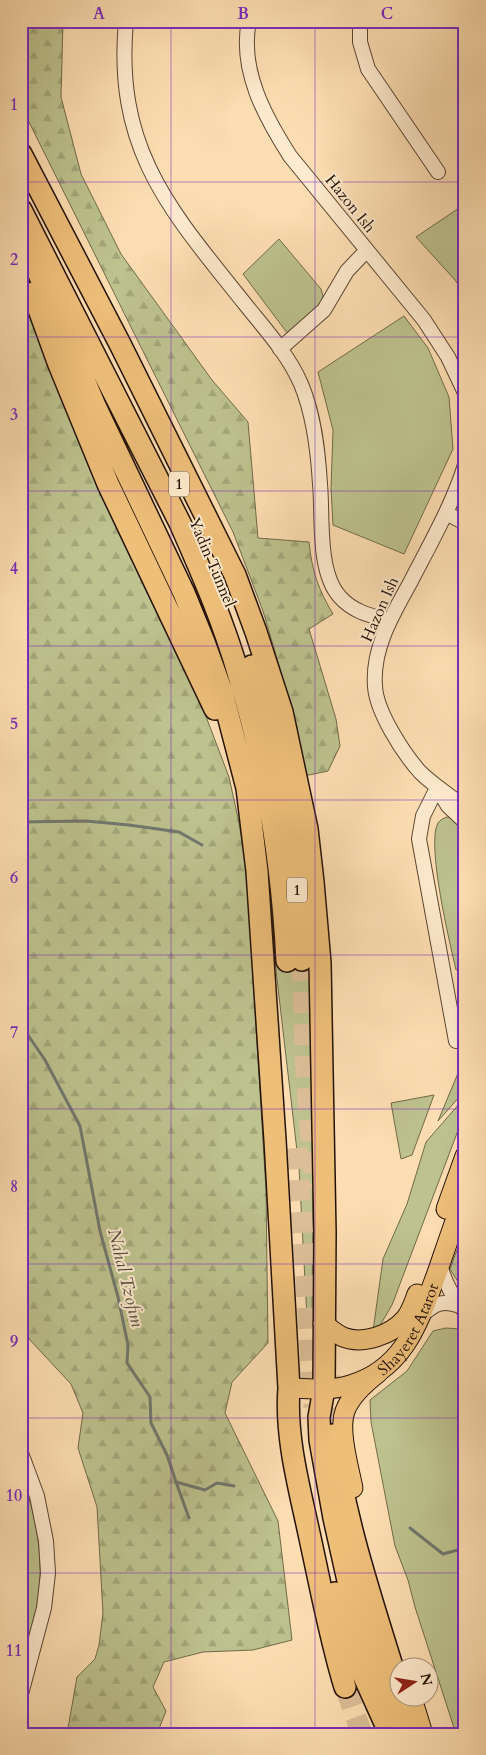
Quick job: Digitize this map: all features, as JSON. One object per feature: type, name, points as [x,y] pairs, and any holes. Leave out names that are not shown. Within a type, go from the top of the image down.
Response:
[{"type":"highway","points":[[21,154],[99,302],[235,575],[282,712],[306,829],[320,963],[325,1233],[324,1389],[319,1417],[320,1440],[344,1567],[365,1638],[408,1734]]},
{"type":"highway","name":"Yadin Tunnel","points":[[21,167],[194,516],[237,619],[254,670],[279,770],[295,871],[300,922],[294,960],[264,773],[239,674],[222,625],[203,574],[180,523],[21,210]]},
{"type":"highway","points":[[21,232],[96,408],[180,584],[204,642],[222,692],[247,788],[255,849],[276,1160],[289,1388],[288,1404],[295,1467],[330,1629],[345,1687]]},
{"type":"highway","points":[[21,265],[108,484],[217,713],[255,849]]},
{"type":"highway","points":[[289,1388],[295,1403],[336,1600],[357,1661],[390,1734]]},
{"type":"highway","points":[[324,1389],[353,1533],[365,1581],[393,1658]]},
{"type":"main road","name":"Shayeret Atarot","points":[[323,1323],[344,1337],[360,1340],[379,1336],[404,1320],[413,1305],[465,1156]]},
{"type":"main road","name":"Shayeret Atarot","points":[[289,1388],[324,1389],[349,1386],[378,1373],[394,1359],[422,1315],[465,1194]]},
{"type":"main road","points":[[378,1373],[361,1388],[348,1404],[343,1421],[344,1437],[361,1529],[395,1658]]},
{"type":"main road","points":[[415,1708],[423,1734]]},
{"type":"street","points":[[126,21],[125,67],[129,107],[133,127],[148,168],[187,232],[280,349],[300,383],[310,412],[319,471],[325,558],[332,585],[338,596],[347,605],[358,611],[390,621]]},
{"type":"street","name":"Hazon Ish","points":[[249,21],[247,47],[252,80],[266,116],[290,156],[424,320],[456,372],[465,393]]},
{"type":"street","points":[[360,21],[360,42],[368,70],[438,172]]},
{"type":"street","points":[[280,349],[324,310],[347,271],[367,250]]},
{"type":"street","name":"Hazon Ish","points":[[465,465],[446,513],[383,636],[375,664],[374,680],[377,701],[386,721],[411,760],[437,788],[465,808]]},
{"type":"street","points":[[446,513],[465,522]]},
{"type":"street","points":[[437,788],[423,816],[419,839],[456,1041]]},
{"type":"street","name":"Hazon Ish","points":[[437,788],[448,806],[465,822]]},
{"type":"street","points":[[440,1265],[444,1281],[451,1295],[462,1309]]},
{"type":"street","points":[[422,1315],[431,1307],[445,1302],[462,1309]]},
{"type":"street","points":[[21,1453],[37,1496],[46,1540],[48,1573],[44,1608],[21,1694]]},
{"type":"green space","points":[[21,21],[63,21],[61,97],[81,174],[121,254],[212,380],[248,422],[258,538],[309,542],[316,580],[333,614],[309,629],[336,719],[340,746],[328,771],[304,776],[297,727],[263,611],[233,532],[21,106]]},
{"type":"green space","points":[[465,204],[465,294],[455,280],[416,237]]},
{"type":"green space","points":[[279,239],[321,289],[323,296],[321,303],[288,334],[243,274]]},
{"type":"green space","points":[[21,286],[64,399],[142,582],[199,698],[229,777],[246,863],[266,1190],[268,1343],[232,1382],[225,1413],[278,1521],[292,1640],[253,1650],[203,1652],[164,1662],[153,1687],[166,1711],[157,1734],[67,1734],[77,1677],[95,1659],[99,1645],[103,1613],[97,1507],[78,1448],[83,1413],[71,1384],[30,1340],[21,1322]]},
{"type":"green space","points":[[404,316],[428,348],[449,397],[453,449],[404,554],[333,525],[331,488],[333,430],[318,372]]},
{"type":"green space","points":[[447,817],[451,818],[465,833],[465,968],[456,970],[440,895],[435,851],[435,834],[438,823]]},
{"type":"green space","points":[[275,962],[311,963],[314,1067],[312,1318],[307,1318],[299,1168]]},
{"type":"green space","points":[[465,1028],[465,1085],[461,1095],[438,1121],[461,1066]]},
{"type":"green space","points":[[434,1095],[412,1155],[401,1159],[391,1103]]},
{"type":"green space","points":[[465,1095],[465,1112],[392,1305],[379,1327],[373,1331],[383,1259],[407,1204],[426,1142]]},
{"type":"green space","points":[[465,1228],[465,1293],[450,1269]]},
{"type":"green space","points":[[446,1328],[460,1329],[465,1334],[465,1734],[456,1734],[438,1678],[438,1658],[431,1658],[408,1580],[395,1546],[371,1422],[370,1400],[407,1371],[433,1331]]},
{"type":"green space","points":[[21,1475],[35,1523],[40,1557],[40,1573],[36,1614],[21,1667]]},
{"type":"waterway","points":[[21,822],[86,821],[129,825],[179,832],[202,845]]},
{"type":"waterway","name":"Nahal Tzofim","points":[[21,1025],[45,1060],[80,1126],[100,1231],[118,1297],[128,1345],[127,1363],[150,1397],[151,1423],[167,1455],[176,1482],[205,1490],[217,1483],[234,1486]]},
{"type":"waterway","points":[[176,1482],[189,1518]]},
{"type":"waterway","points":[[410,1528],[443,1554],[465,1548]]},
{"type":"tunnel","points":[[302,960],[306,1075],[315,1189]]},
{"type":"tunnel","points":[[297,1148],[314,1407]]},
{"type":"tunnel","points":[[330,1376],[336,1450]]},
{"type":"tunnel","points":[[345,1687],[362,1734]]}]
